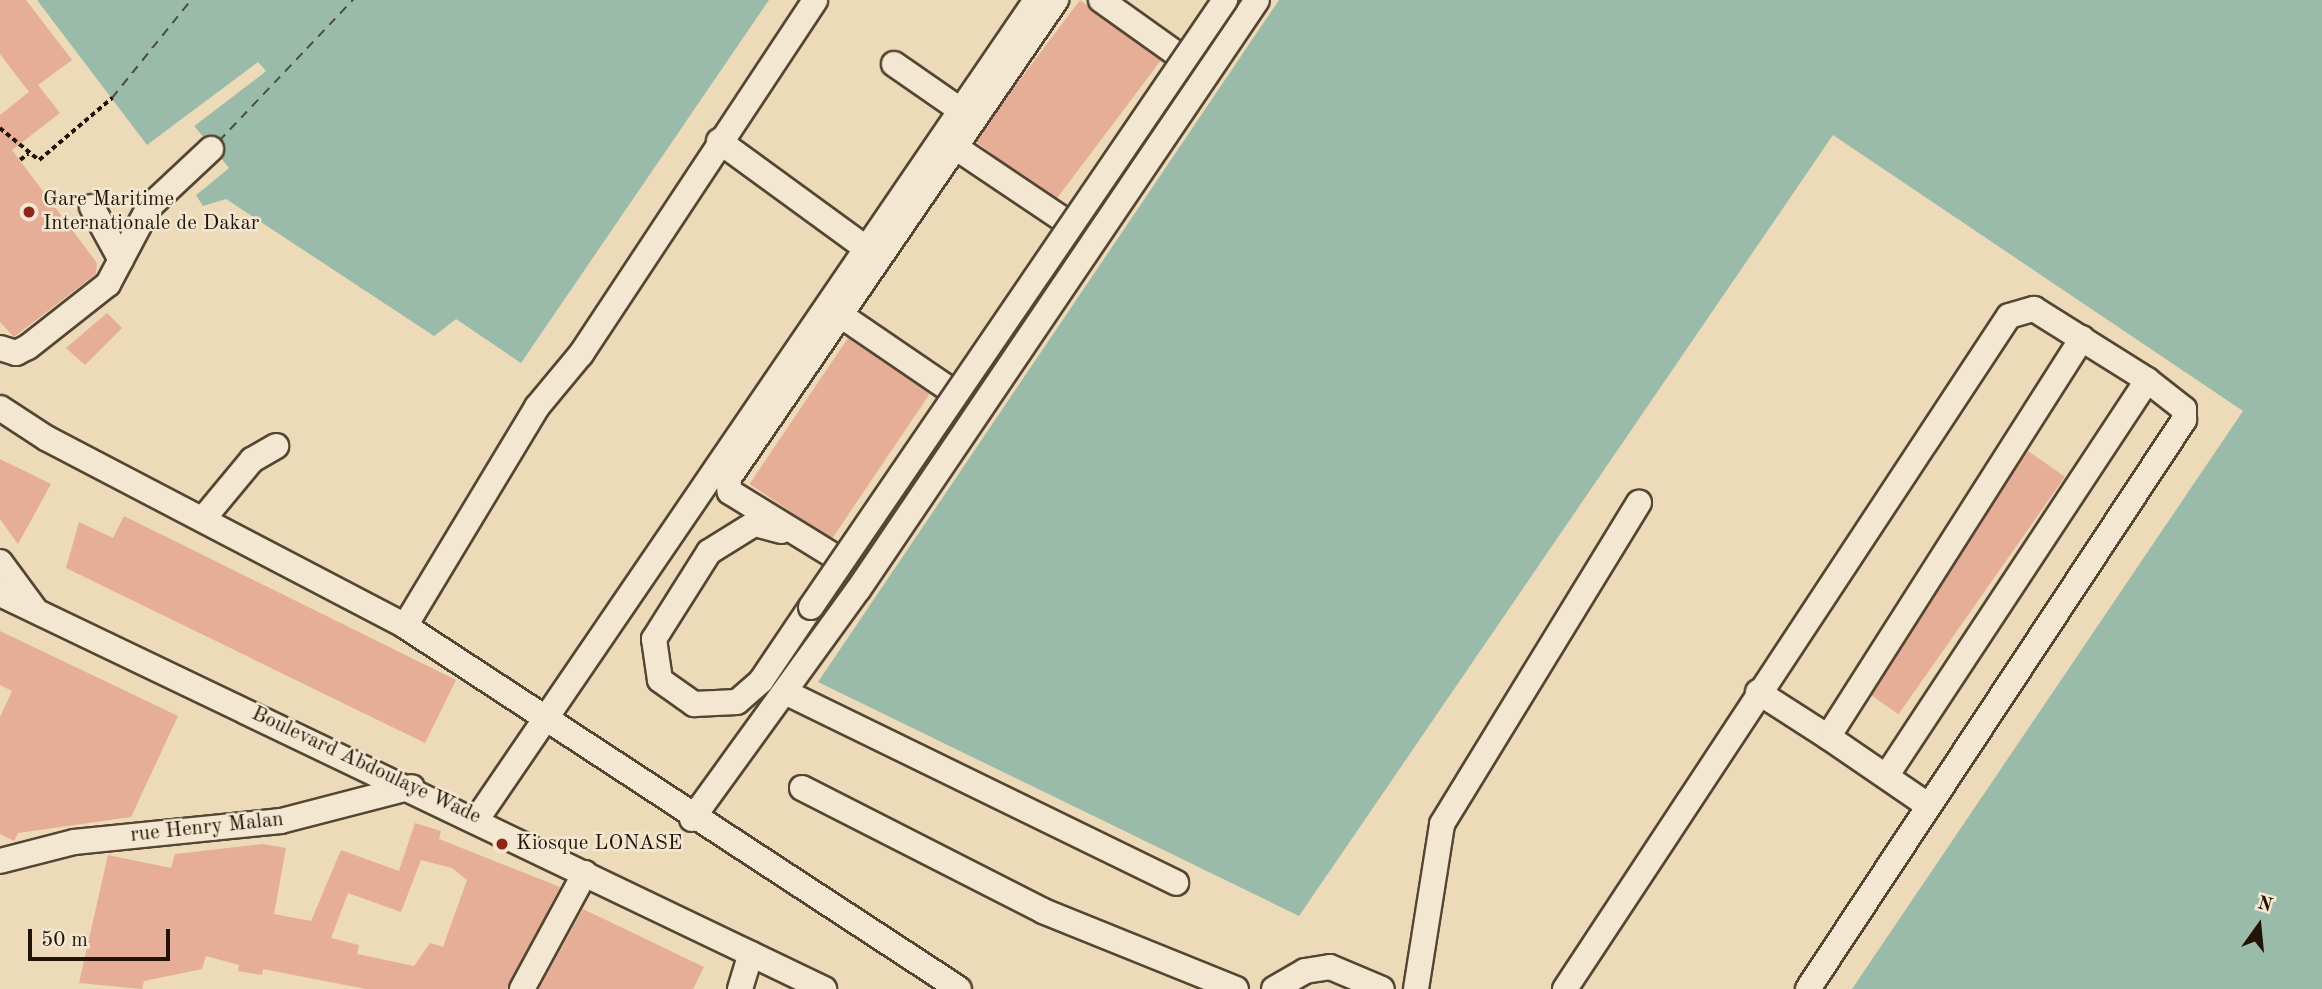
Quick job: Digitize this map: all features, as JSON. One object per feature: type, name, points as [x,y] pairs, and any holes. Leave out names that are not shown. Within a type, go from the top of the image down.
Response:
[{"type":"street","points":[[405,626],[537,407],[582,354],[719,141],[815,0]]},
{"type":"street","points":[[477,819],[863,246],[1036,0]]},
{"type":"street","points":[[849,578],[727,484],[958,149],[1056,0]]},
{"type":"street","points":[[1101,0],[1185,60]]},
{"type":"street","points":[[692,819],[787,693],[955,393],[1225,0]]},
{"type":"street","points":[[849,578],[1257,0]]},
{"type":"street","points":[[894,64],[959,109]]},
{"type":"street","points":[[719,141],[863,246]]},
{"type":"street","points":[[0,348],[16,353],[28,347],[108,284],[161,191],[211,149]]},
{"type":"street","points":[[958,149],[1071,225]]},
{"type":"street","points":[[92,207],[121,260]]},
{"type":"street","points":[[1564,989],[2009,316],[2034,309],[2147,380],[2184,409],[2181,428],[1926,804],[1808,989]]},
{"type":"street","points":[[842,316],[955,393]]},
{"type":"street","points":[[1828,737],[2082,338]]},
{"type":"street","points":[[1887,775],[2147,380]]},
{"type":"street","points":[[0,408],[405,626],[692,819],[959,989]]},
{"type":"street","points":[[203,519],[252,460],[276,446]]},
{"type":"street","points":[[1416,989],[1442,824],[1639,503]]},
{"type":"street","points":[[849,578],[834,573],[826,584],[761,681],[737,702],[694,704],[660,680],[654,639],[662,621],[709,552],[732,532],[754,524],[778,529],[827,567],[836,575],[849,578]]},
{"type":"street","name":"Boulevard Abdoulaye Wade","points":[[0,562],[36,612],[412,787],[824,989]]},
{"type":"street","points":[[0,594],[36,612]]},
{"type":"street","points":[[1758,692],[1887,775],[1926,804]]},
{"type":"street","points":[[787,693],[1176,883]]},
{"type":"street","name":"rue Henry Malan","points":[[0,861],[74,842],[281,821],[412,787]]},
{"type":"street","points":[[802,788],[1044,911],[1236,989]]},
{"type":"street","points":[[522,989],[585,873]]},
{"type":"street","points":[[740,989],[751,954]]},
{"type":"street","points":[[1275,989],[1305,971],[1330,967],[1382,989]]},
{"type":"path","points":[[0,128],[8,142],[38,160],[112,98]]},
{"type":"path","points":[[20,160],[28,154]]},
{"type":"shaded area","points":[[37,0],[769,0],[521,363],[456,319],[434,336],[226,199],[203,206],[196,195],[229,168],[194,126],[265,72],[258,63],[147,145]]},
{"type":"shaded area","points":[[1279,0],[2322,0],[2322,989],[1852,989],[2243,411],[1833,135],[1299,916],[818,682]]},
{"type":"pier","points":[[258,62],[266,71],[194,126],[229,168],[196,195],[224,168],[190,125],[261,71],[257,67],[147,145]]},
{"type":"building","name":"Gare Maritime Internationale de Dakar","points":[[0,0],[26,0],[72,60],[38,85],[60,113],[12,150],[97,263],[96,274],[14,337],[0,322],[0,115],[29,92],[0,54]]},
{"type":"building","points":[[1080,0],[1161,61],[1055,201],[974,141]]},
{"type":"building","points":[[107,313],[122,328],[85,365],[66,348]]},
{"type":"building","points":[[848,338],[930,393],[832,539],[750,484]]},
{"type":"building","points":[[2028,451],[2065,477],[1899,714],[1862,689]]},
{"type":"building","points":[[0,459],[51,484],[18,544],[0,519]]},
{"type":"building","points":[[124,516],[456,680],[425,743],[66,568],[79,522],[113,538]]},
{"type":"building","points":[[0,631],[178,716],[131,817],[18,833],[14,841],[0,834],[0,717],[12,691],[0,685]]},
{"type":"building","points":[[415,823],[441,831],[439,839],[560,887],[507,989],[366,989],[263,969],[262,975],[238,971],[239,965],[206,956],[202,969],[144,981],[142,989],[79,983],[108,855],[171,868],[175,854],[263,844],[286,848],[274,914],[311,921],[341,850],[399,871]],"holes":[[[421,860],[452,868],[467,880],[443,947],[430,943],[414,966],[357,954],[359,945],[331,938],[348,893],[401,912]]]},
{"type":"building","points":[[583,909],[704,967],[693,989],[539,989]]},
{"type":"ferry route","points":[[112,98],[191,0]]},
{"type":"ferry route","points":[[219,141],[353,0]]},
{"type":"place","name":"Gare Maritime Internationale de Dakar","points":[[29,212]]},
{"type":"place","name":"Kiosque LONASE","points":[[502,844]]}]
